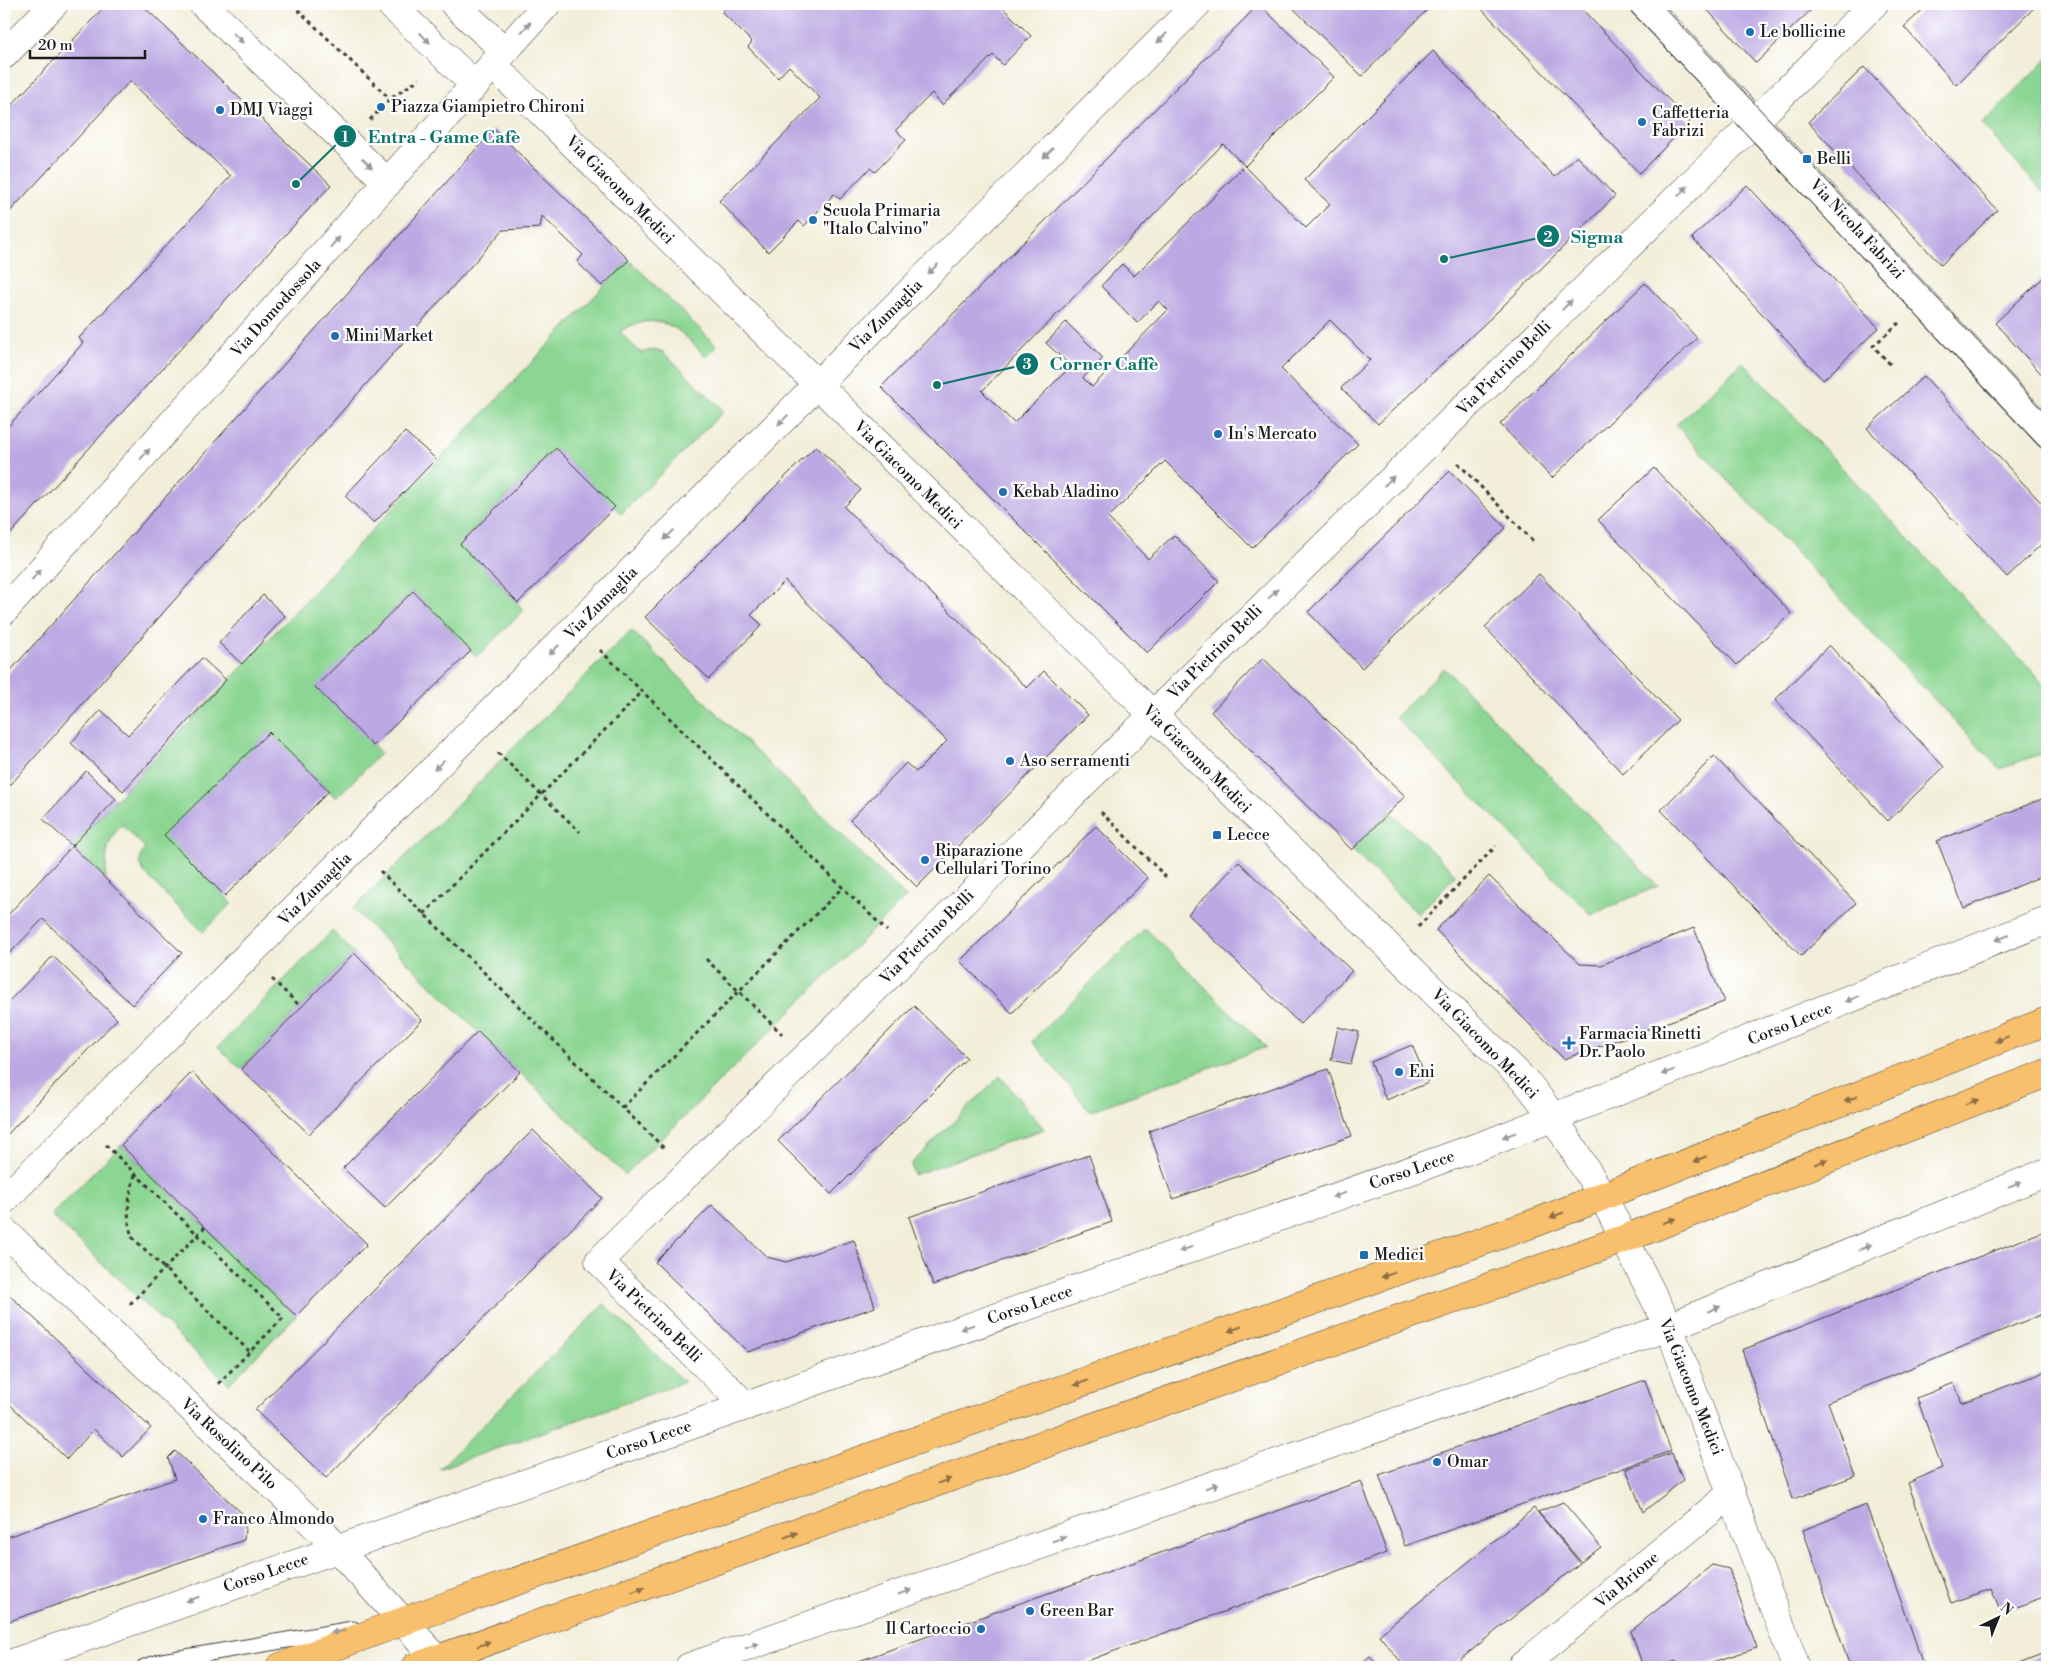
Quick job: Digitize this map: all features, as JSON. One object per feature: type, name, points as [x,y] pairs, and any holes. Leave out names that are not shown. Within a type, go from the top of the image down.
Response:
[{"type":"main road","points":[[280,1667],[404,1621],[1540,1221],[2047,1021]]},
{"type":"main road","points":[[431,1665],[1624,1239],[2047,1073]]},
{"type":"street","points":[[4,55],[54,4]]},
{"type":"street","points":[[203,4],[388,183]]},
{"type":"street","points":[[390,4],[474,85]]},
{"type":"street","name":"Via Giacomo Medici","points":[[454,4],[499,58],[818,385],[1151,715],[1512,1066],[1554,1118],[1603,1197],[1669,1327],[1796,1667]]},
{"type":"street","name":"Via Domodossola","points":[[4,611],[547,4]]},
{"type":"street","name":"Via Zumaglia","points":[[4,1200],[577,628],[1197,4]]},
{"type":"street","name":"Via Nicola Fabrizi","points":[[1644,4],[1755,120],[2047,434]]},
{"type":"street","name":"Via Pietrino Belli","points":[[746,1406],[599,1261],[1874,4]]},
{"type":"street","name":"Corso Lecce","points":[[4,1666],[746,1406],[1554,1118],[2047,920]]},
{"type":"street","points":[[689,1667],[1669,1327],[2047,1172]]},
{"type":"street","name":"Via Rosolino Pilo","points":[[4,1231],[338,1548],[404,1621],[431,1665]]},
{"type":"street","name":"Via Brione","points":[[1521,1667],[1732,1493]]},
{"type":"lane","points":[[144,1667],[162,1661],[404,1621]]},
{"type":"path","points":[[292,4],[390,99]]},
{"type":"path","points":[[347,143],[390,99],[448,58]]},
{"type":"path","points":[[1890,364],[1873,346],[1924,301]]},
{"type":"path","points":[[1433,437],[1535,543]]},
{"type":"path","points":[[577,628],[910,954]]},
{"type":"path","points":[[424,914],[643,691]]},
{"type":"path","points":[[474,730],[580,832]]},
{"type":"path","points":[[1077,788],[1167,878]]},
{"type":"path","points":[[1393,952],[1496,846]]},
{"type":"path","points":[[356,848],[688,1172]]},
{"type":"path","points":[[622,1108],[842,888]]},
{"type":"path","points":[[248,956],[301,1007]]},
{"type":"path","points":[[706,958],[805,1058]]},
{"type":"path","points":[[82,1121],[283,1318],[193,1409]]},
{"type":"path","points":[[135,1173],[128,1203],[127,1221],[132,1238],[250,1351]]},
{"type":"path","points":[[107,1328],[205,1227]]},
{"type":"green space","points":[[2047,59],[2047,197],[1982,124]]},
{"type":"green space","points":[[629,260],[717,346],[706,357],[679,331],[664,323],[645,322],[635,324],[620,332],[641,353],[655,349],[663,352],[724,411],[621,514],[556,448],[460,543],[524,610],[477,657],[413,591],[316,687],[381,753],[336,798],[269,732],[165,835],[232,903],[203,932],[147,876],[140,862],[145,848],[122,825],[109,843],[106,880],[72,846]]},
{"type":"green space","points":[[1743,362],[2047,687],[2047,751],[2000,769],[1676,425]]},
{"type":"green space","points":[[631,630],[906,897],[625,1175],[353,909]]},
{"type":"green space","points":[[1444,668],[1658,886],[1591,915],[1395,717]]},
{"type":"green space","points":[[1390,811],[1456,875],[1418,914],[1352,850]]},
{"type":"green space","points":[[1145,928],[1266,1047],[1090,1111],[1032,1041]]},
{"type":"green space","points":[[332,931],[354,953],[241,1069],[218,1047]]},
{"type":"green space","points":[[1000,1076],[1044,1129],[914,1175],[911,1164]]},
{"type":"green space","points":[[121,1145],[296,1316],[229,1384],[51,1215]]},
{"type":"green space","points":[[604,1304],[684,1382],[439,1469]]},
{"type":"building","points":[[107,4],[141,4],[331,185],[4,541],[4,431],[83,343],[79,338],[231,176],[130,81],[4,218],[4,113]]},
{"type":"building","points":[[724,4],[833,4],[841,11],[848,4],[853,7],[857,4],[999,4],[1031,36],[1003,65],[993,55],[942,105],[932,93],[896,130],[906,140],[875,172],[870,168],[840,199],[834,194],[804,226],[799,221],[768,252],[719,201],[820,98],[789,66],[778,78],[748,47],[752,42],[722,12],[727,6]]},
{"type":"building","points":[[1259,4],[1334,77],[1245,166],[1306,228],[1330,204],[1304,180],[1433,51],[1555,177],[1577,156],[1615,196],[1496,313],[1378,424],[1341,388],[1370,360],[1330,320],[1281,369],[1358,444],[1252,548],[1165,461],[1108,518],[1148,559],[1174,535],[1219,581],[1147,653],[881,387]],"holes":[[[1223,144],[1245,166],[1134,276],[1122,264],[1101,286],[1137,323],[1159,301],[1168,310],[1092,387],[1083,378],[1103,358],[1066,322],[1046,343],[1071,366],[1014,423],[982,391]]]},
{"type":"building","points":[[1289,4],[1433,4],[1362,76]]},
{"type":"building","points":[[1477,4],[1577,4],[1690,122],[1639,173]]},
{"type":"building","points":[[1702,4],[1817,4],[1756,63]]},
{"type":"building","points":[[1929,4],[2038,4],[1956,85],[1904,27]]},
{"type":"building","points":[[1864,67],[1997,210],[1941,265],[1808,122]]},
{"type":"building","points":[[494,129],[629,260],[602,286],[577,262],[583,255],[542,216],[540,228],[503,230],[4,792],[4,678]]},
{"type":"building","points":[[1747,185],[1879,328],[1823,380],[1692,238]]},
{"type":"building","points":[[2047,274],[2047,380],[1995,323]]},
{"type":"building","points":[[1645,283],[1697,338],[1552,478],[1500,424]]},
{"type":"building","points":[[1924,376],[2047,509],[2047,539],[2007,577],[1867,428]]},
{"type":"building","points":[[405,432],[436,459],[374,523],[345,496]]},
{"type":"building","points":[[816,446],[861,490],[844,507],[1027,688],[1044,671],[1088,715],[917,887],[850,820],[906,763],[916,772],[947,741],[785,581],[751,615],[762,625],[709,679],[645,617]]},
{"type":"building","points":[[556,448],[615,507],[518,603],[460,544]]},
{"type":"building","points":[[1654,468],[1791,613],[1737,665],[1598,520]]},
{"type":"building","points":[[1450,471],[1506,528],[1362,668],[1308,612]]},
{"type":"building","points":[[1539,574],[1678,720],[1623,774],[1485,627]]},
{"type":"building","points":[[413,591],[471,651],[373,746],[315,687]]},
{"type":"building","points":[[263,595],[285,616],[242,664],[219,643]]},
{"type":"building","points":[[1829,645],[1944,767],[1888,821],[1775,700]]},
{"type":"building","points":[[202,658],[226,680],[123,791],[71,743],[101,710],[128,735]]},
{"type":"building","points":[[1263,658],[1405,796],[1352,850],[1211,712]]},
{"type":"building","points":[[269,732],[329,791],[225,896],[164,835]]},
{"type":"building","points":[[1714,756],[1856,903],[1801,956],[1661,810]]},
{"type":"building","points":[[86,771],[116,799],[72,846],[43,819]]},
{"type":"building","points":[[2047,797],[2047,874],[1964,908],[1937,841]]},
{"type":"building","points":[[1096,826],[1148,878],[1012,1013],[960,961]]},
{"type":"building","points":[[72,846],[182,953],[132,1005],[43,919],[4,959],[4,919]]},
{"type":"building","points":[[1239,862],[1352,971],[1300,1024],[1188,914]]},
{"type":"building","points":[[1489,876],[1580,964],[1601,965],[1694,928],[1724,1002],[1564,1059],[1436,930]]},
{"type":"building","points":[[354,953],[422,1020],[309,1134],[241,1069]]},
{"type":"building","points":[[53,956],[117,1019],[4,1138],[4,1006]]},
{"type":"building","points":[[914,1006],[967,1058],[831,1194],[778,1141]]},
{"type":"building","points":[[1338,1027],[1359,1032],[1351,1064],[1331,1060]]},
{"type":"building","points":[[478,1031],[520,1072],[385,1208],[343,1168]]},
{"type":"building","points":[[1412,1045],[1428,1083],[1386,1100],[1371,1062]]},
{"type":"building","points":[[1328,1069],[1352,1136],[1173,1199],[1149,1131]]},
{"type":"building","points":[[192,1072],[367,1244],[296,1316],[121,1145]]},
{"type":"building","points":[[533,1130],[602,1198],[326,1478],[255,1410]]},
{"type":"building","points":[[1089,1155],[1112,1222],[933,1285],[909,1217]]},
{"type":"building","points":[[712,1205],[767,1257],[786,1262],[854,1240],[875,1307],[748,1352],[655,1262]]},
{"type":"building","points":[[2047,1230],[2047,1312],[1828,1402],[1855,1476],[1793,1499],[1742,1350]]},
{"type":"building","points":[[4,1290],[151,1428],[123,1457],[94,1429],[67,1459],[4,1399]]},
{"type":"building","points":[[2047,1371],[2047,1596],[2001,1613],[1991,1589],[1951,1603],[1908,1483],[1942,1468],[1917,1398],[1954,1383],[1962,1403]]},
{"type":"building","points":[[1645,1380],[1671,1451],[1405,1546],[1379,1475]]},
{"type":"building","points":[[175,1451],[246,1517],[244,1540],[4,1623],[4,1538],[175,1479],[168,1458]]},
{"type":"building","points":[[1672,1453],[1683,1480],[1643,1512],[1626,1469]]},
{"type":"building","points":[[1361,1481],[1387,1553],[1070,1667],[842,1667]]},
{"type":"building","points":[[1563,1502],[1601,1547],[1581,1562],[1538,1512]]},
{"type":"building","points":[[1866,1505],[1924,1667],[1850,1667],[1803,1530]]},
{"type":"building","points":[[1534,1508],[1580,1563],[1451,1667],[1405,1667],[1379,1635]]},
{"type":"building","points":[[1712,1565],[1729,1569],[1757,1648],[1696,1667],[1679,1667],[1676,1661],[1657,1667],[1643,1667],[1631,1631]]},
{"type":"building","points":[[2047,1653],[2047,1667],[2011,1667]]},
{"type":"building","points":[[1370,1656],[1379,1667],[1356,1667]]},
{"type":"tram line","points":[[1624,4],[2047,454]]},
{"type":"tram line","points":[[1661,4],[2047,415]]},
{"type":"place","name":"Le bollicine","points":[[1750,32]]},
{"type":"place","name":"Piazza Giampietro Chironi","points":[[381,107]]},
{"type":"place","name":"DMJ Viaggi","points":[[220,110]]},
{"type":"place","name":"Caffetteria Fabrizi","points":[[1642,122]]},
{"type":"place","name":"Belli","points":[[1807,159]]},
{"type":"place","name":"Entra - Game Cafè","points":[[296,184]]},
{"type":"place","name":"Scuola Primaria \"Italo Calvino\"","points":[[813,220]]},
{"type":"place","name":"Sigma","points":[[1444,259]]},
{"type":"place","name":"Mini Market","points":[[335,336]]},
{"type":"place","name":"Corner Caffè","points":[[937,385]]},
{"type":"place","name":"In's Mercato","points":[[1218,434]]},
{"type":"place","name":"Kebab Aladino","points":[[1003,492]]},
{"type":"place","name":"Aso serramenti","points":[[1010,761]]},
{"type":"place","name":"Lecce","points":[[1217,835]]},
{"type":"place","name":"Riparazione Cellulari Torino","points":[[925,860]]},
{"type":"place","name":"Farmacia Rinetti Dr. Paolo","points":[[1569,1043]]},
{"type":"place","name":"Eni","points":[[1399,1072]]},
{"type":"place","name":"Medici","points":[[1364,1255]]},
{"type":"place","name":"Omar","points":[[1437,1462]]},
{"type":"place","name":"Franco Almondo","points":[[203,1519]]},
{"type":"place","name":"Green Bar","points":[[1030,1611]]},
{"type":"place","name":"Il Cartoccio","points":[[981,1629]]}]
